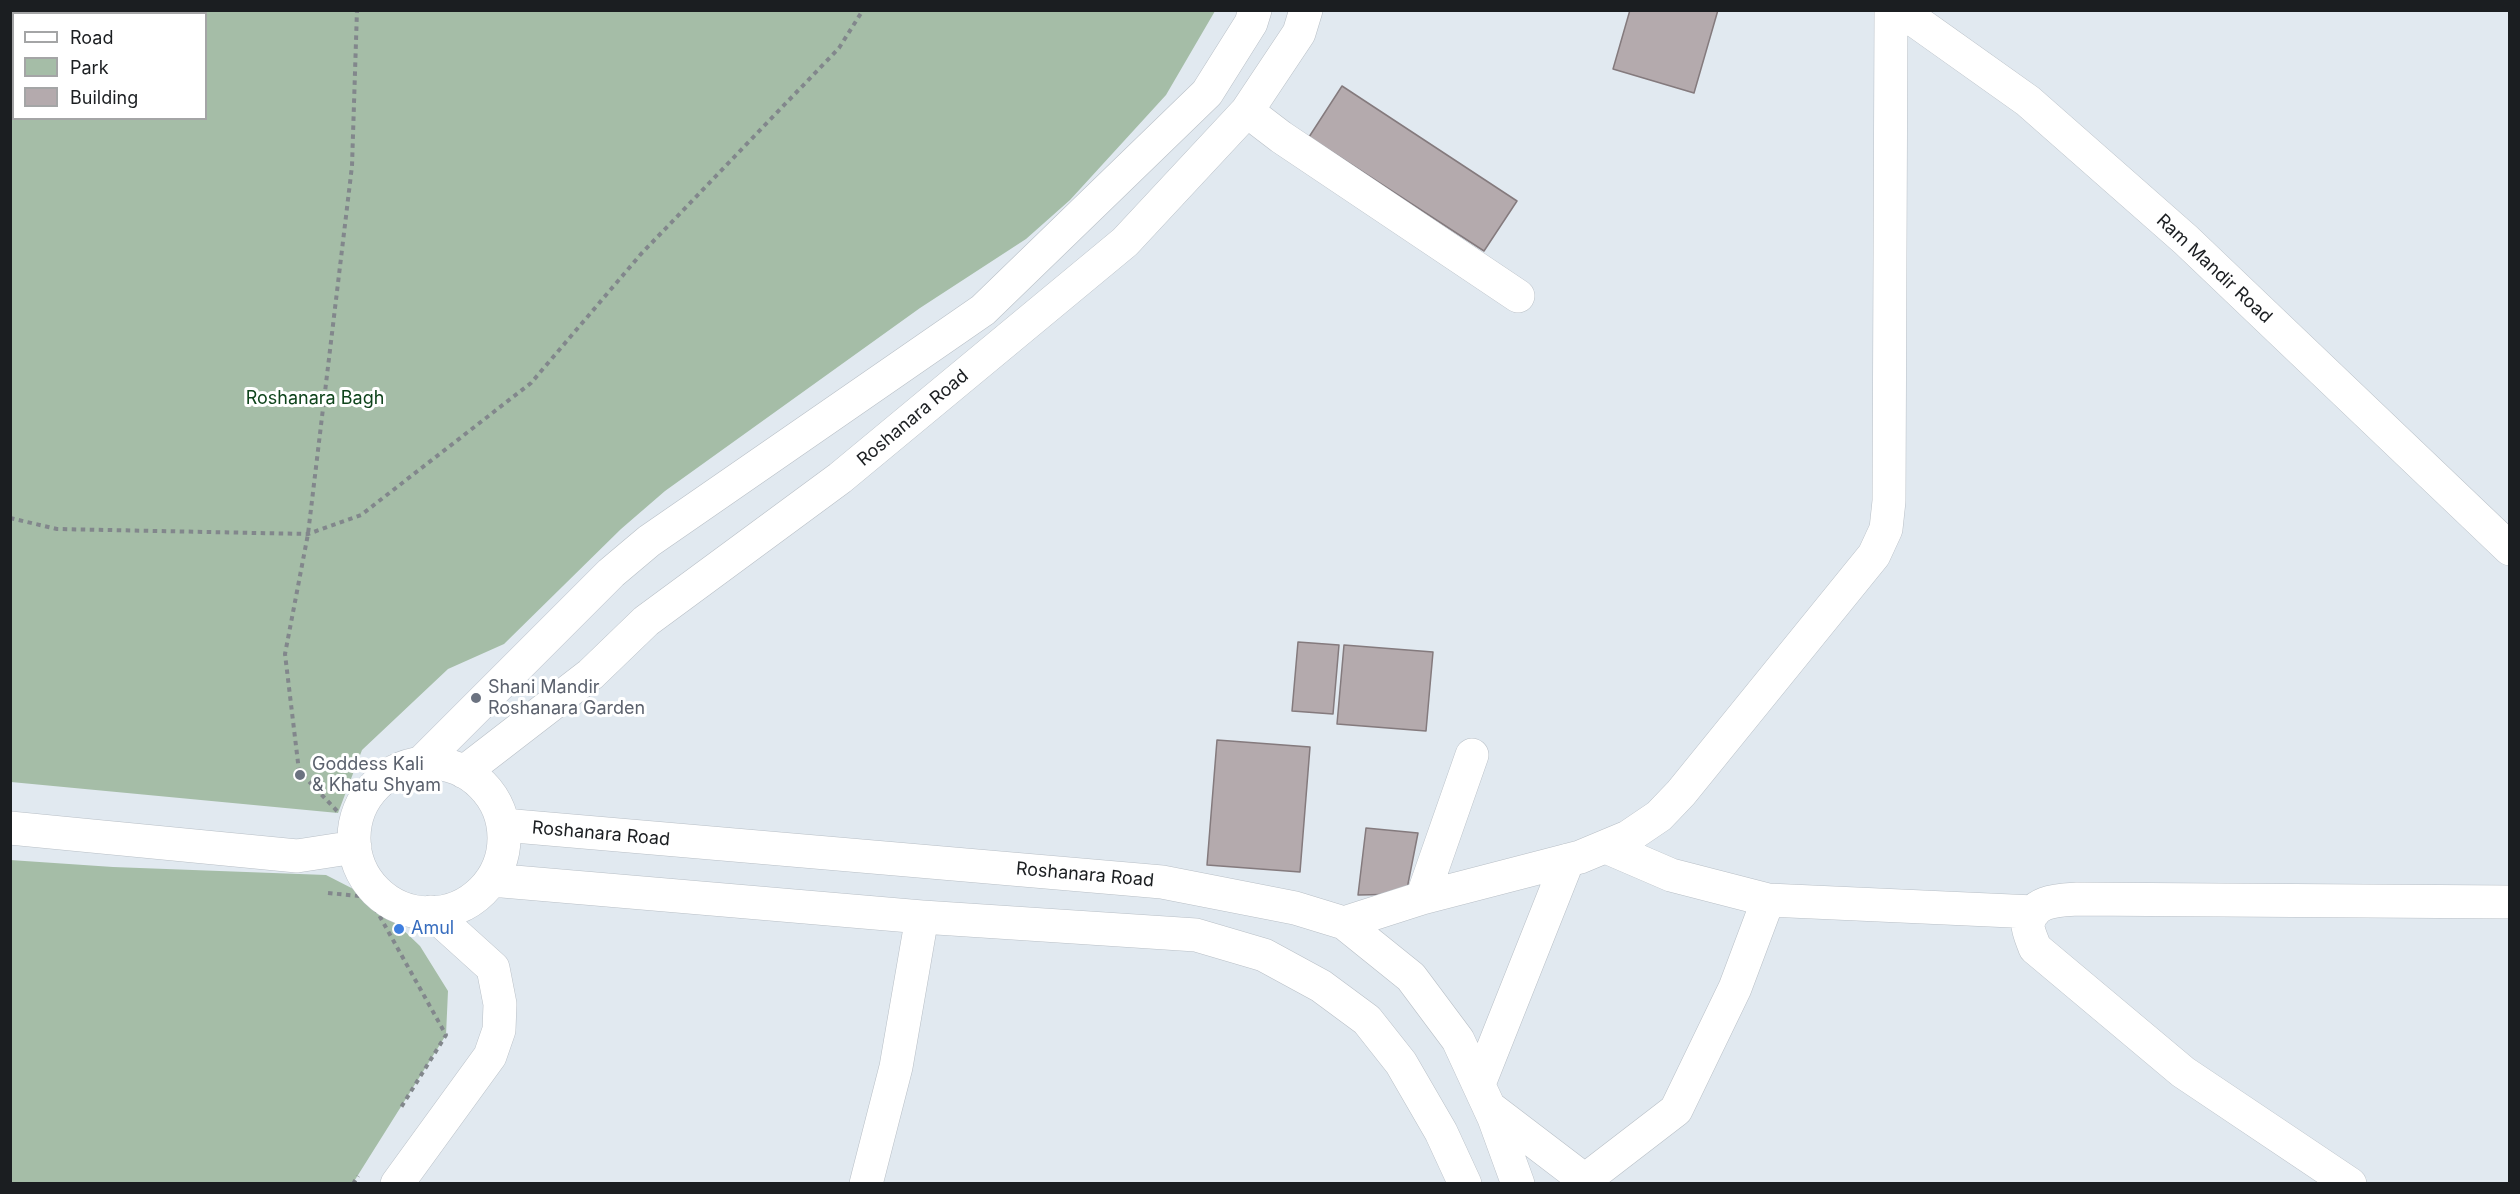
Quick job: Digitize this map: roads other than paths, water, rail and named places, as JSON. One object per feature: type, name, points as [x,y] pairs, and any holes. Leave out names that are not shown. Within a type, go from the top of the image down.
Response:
[{"type":"street","points":[[420,764],[611,573],[649,541],[983,310],[1207,93],[1251,23],[1255,10]]},
{"type":"street","name":"Roshanara Road","points":[[464,772],[591,674],[646,621],[840,478],[1125,242],[1247,111],[1299,33],[1306,10]]},
{"type":"street","points":[[1344,923],[1422,898],[1568,860],[1628,837],[1659,816],[1681,793],[1874,555],[1886,529],[1889,501],[1891,10]]},
{"type":"street","name":"Ram Mandir Road","points":[[1900,10],[2028,101],[2186,240],[2510,549]]},
{"type":"street","points":[[1247,111],[1281,137],[1518,296]]},
{"type":"street","points":[[1422,898],[1472,755]]},
{"type":"street","points":[[420,764],[450,766],[474,777],[490,794],[503,825],[504,847],[491,880],[477,895],[459,906],[431,912],[419,912],[401,906],[376,890],[362,870],[356,832],[368,795],[385,777],[420,764]]},
{"type":"street","name":"Roshanara Road","points":[[503,825],[1162,882],[1295,908],[1344,923],[1411,977],[1458,1040],[1484,1096],[1518,1184]]},
{"type":"street","points":[[10,828],[297,856],[356,832]]},
{"type":"street","points":[[1606,847],[1671,875],[1768,900],[2034,912]]},
{"type":"street","points":[[1568,860],[1484,1096],[1588,1182],[1676,1110],[1736,988],[1768,900]]},
{"type":"street","points":[[491,880],[922,917],[1196,935],[1264,955],[1321,986],[1367,1020],[1401,1063],[1442,1132],[1465,1184]]},
{"type":"street","points":[[2350,1184],[2183,1072],[2035,948],[2028,926],[2034,912],[2045,902],[2054,900],[2510,902]]},
{"type":"street","points":[[397,1184],[490,1056],[499,1030],[500,1004],[493,968],[431,912]]},
{"type":"street","points":[[866,1184],[896,1066],[922,917]]},
{"type":"place","name":"Shani Mandir Roshanara Garden","points":[[476,698]]},
{"type":"place","name":"Goddess Kali & Khatu Shyam","points":[[300,775]]},
{"type":"place","name":"Amul","points":[[399,929]]},
{"type":"park label","name":"Roshanara Bagh","points":[[315,399]]}]
